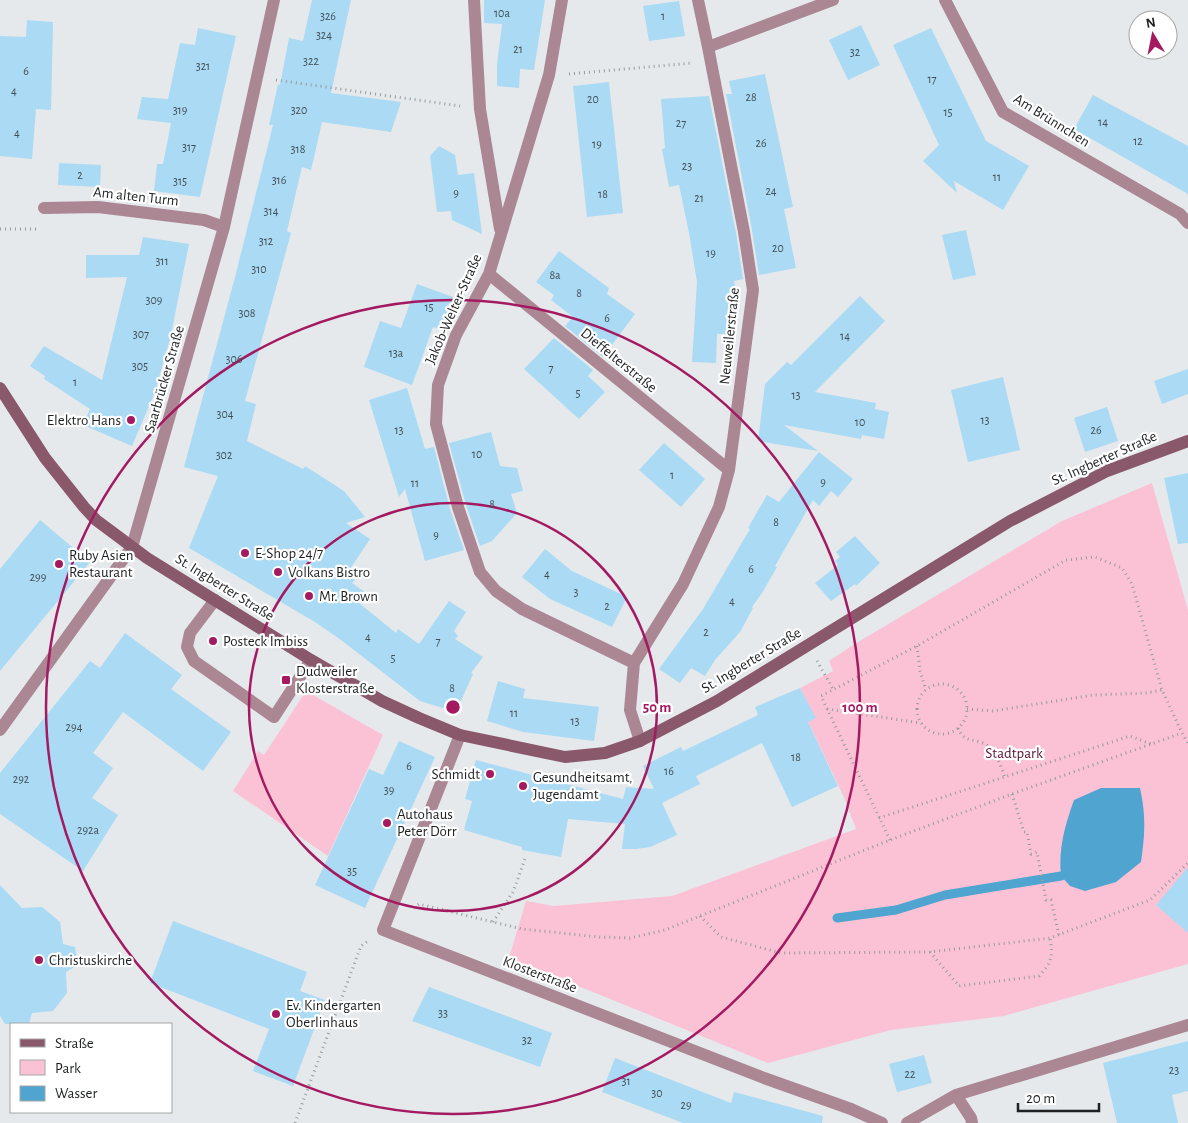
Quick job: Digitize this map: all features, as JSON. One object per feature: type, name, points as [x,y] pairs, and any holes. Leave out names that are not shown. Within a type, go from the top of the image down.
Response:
[{"type":"main road","name":"St. Ingberter Straße","points":[[0,388],[45,458],[84,507],[96,520],[132,547],[311,660],[382,701],[460,735],[565,757],[605,753],[640,741],[717,701],[1010,521],[1107,471],[1188,441]]},
{"type":"street","name":"Saarbrücker Straße","points":[[0,730],[132,547],[224,227],[274,0]]},
{"type":"street","points":[[474,0],[480,109],[501,231]]},
{"type":"street","name":"Jakob-Welter-Straße","points":[[562,0],[549,75],[489,274],[456,335],[438,386],[436,424],[458,508],[480,572],[496,591],[522,609],[634,662]]},
{"type":"street","name":"Neuweilerstraße","points":[[640,741],[630,710],[634,662],[683,584],[719,507],[729,470],[753,290],[744,232],[698,0]]},
{"type":"street","points":[[708,47],[833,0]]},
{"type":"street","name":"Am Brünnchen","points":[[945,0],[1003,112],[1180,214],[1188,223]]},
{"type":"street","name":"Am alten Turm","points":[[44,208],[98,207],[204,220],[224,227]]},
{"type":"street","name":"Dieffelterstraße","points":[[489,274],[729,470]]},
{"type":"street","points":[[215,600],[190,633],[187,647],[194,661],[274,717],[311,660]]},
{"type":"street","name":"Klosterstraße","points":[[460,735],[383,930],[764,1078],[851,1109],[882,1123]]},
{"type":"street","points":[[907,1123],[956,1095],[1188,1025]]},
{"type":"street","points":[[956,1095],[971,1118],[972,1123]]},
{"type":"path","points":[[549,75],[683,64]]},
{"type":"path","points":[[258,77],[480,109]]},
{"type":"path","points":[[890,840],[821,696],[917,646],[1066,560],[1095,556],[1122,568],[1132,584],[1162,690],[1188,743]]},
{"type":"path","points":[[917,646],[922,682],[926,690]]},
{"type":"path","points":[[819,664],[832,689]]},
{"type":"path","points":[[941,684],[952,686],[962,693],[968,709],[965,719],[958,728],[947,734],[939,734],[932,732],[921,723],[917,714],[917,705],[920,697],[926,690],[933,685],[941,684]]},
{"type":"path","points":[[968,709],[992,711],[1092,695],[1147,694],[1162,690]]},
{"type":"path","points":[[827,708],[921,723]]},
{"type":"path","points":[[958,728],[961,735],[967,740],[983,743],[988,746],[1005,778]]},
{"type":"path","points":[[419,904],[522,929],[630,938],[665,930],[890,840],[1182,733]]},
{"type":"path","points":[[879,818],[1130,736],[1151,744]]},
{"type":"path","points":[[1012,794],[1024,832],[1027,832],[1032,854],[1037,852],[1046,900],[1051,900],[1059,935]]},
{"type":"path","points":[[493,922],[513,892],[526,856]]},
{"type":"path","points":[[700,916],[721,937],[781,953],[930,952],[1050,938],[1059,935],[1150,900],[1188,863]]},
{"type":"path","points":[[930,952],[959,986],[1039,976],[1049,966],[1052,955],[1050,938]]},
{"type":"path","points":[[296,1123],[361,946]]},
{"type":"green space","name":"Stadtpark","points":[[1152,483],[1188,610],[1188,964],[1004,1016],[891,1030],[768,1063],[509,958],[526,901],[554,906],[672,896],[856,829],[843,795],[808,722],[815,718],[800,688],[833,671],[829,661],[853,645],[1062,521]]},
{"type":"green space","points":[[306,691],[383,735],[328,856],[233,791],[258,751],[264,755]]},
{"type":"water","points":[[1101,788],[1140,788],[1144,825],[1141,862],[1116,882],[1085,891],[1070,886],[1061,876],[1061,847],[1074,800]]},
{"type":"building","points":[[312,0],[351,0],[331,93],[401,102],[391,132],[322,122],[311,170],[302,167],[287,231],[291,233],[245,401],[256,404],[247,441],[303,469],[305,466],[344,491],[365,517],[346,523],[370,539],[346,575],[355,580],[352,583],[366,593],[359,603],[396,633],[398,629],[419,644],[449,601],[466,612],[454,631],[458,636],[455,639],[483,657],[471,673],[473,674],[456,712],[420,701],[315,622],[189,548],[218,476],[184,467],[235,277],[273,125],[269,125],[278,84],[280,85],[289,38],[303,41]]},
{"type":"building","points":[[484,0],[545,0],[534,70],[520,69],[519,88],[497,86],[497,65],[502,24],[484,23]]},
{"type":"building","points":[[679,1],[685,36],[649,41],[643,6]]},
{"type":"building","points":[[27,20],[53,22],[51,110],[36,109],[32,159],[0,156],[0,36],[26,37]]},
{"type":"building","points":[[861,25],[880,65],[848,80],[829,40]]},
{"type":"building","points":[[198,28],[236,36],[200,197],[154,191],[157,164],[163,164],[171,123],[137,119],[142,97],[168,99],[180,43],[195,45]]},
{"type":"building","points":[[931,28],[986,141],[1029,166],[1003,210],[954,181],[957,193],[923,161],[939,145],[893,45]]},
{"type":"building","points":[[765,74],[793,207],[784,209],[796,268],[759,275],[726,94],[732,94],[729,81]]},
{"type":"building","points":[[609,82],[623,213],[587,217],[573,86]]},
{"type":"building","points":[[1093,95],[1188,146],[1188,194],[1074,129]]},
{"type":"building","points":[[709,96],[736,233],[743,279],[734,281],[736,290],[732,334],[717,334],[716,363],[692,362],[697,282],[679,185],[669,187],[662,149],[665,148],[661,99]]},
{"type":"building","points":[[439,146],[455,155],[458,175],[474,173],[482,234],[452,220],[451,211],[437,212],[430,156]]},
{"type":"building","points":[[59,163],[101,165],[100,187],[58,185]]},
{"type":"building","points":[[966,230],[976,275],[953,280],[942,235]]},
{"type":"building","points":[[143,237],[189,244],[171,335],[155,392],[132,446],[83,425],[90,409],[44,379],[45,376],[30,366],[44,346],[102,380],[127,277],[86,278],[86,255],[139,255]]},
{"type":"building","points":[[559,251],[609,288],[607,294],[635,314],[603,357],[565,326],[573,317],[551,300],[554,295],[536,282]]},
{"type":"building","points":[[417,284],[453,297],[441,330],[433,327],[412,385],[364,367],[380,321],[401,328]]},
{"type":"building","points":[[860,296],[885,321],[815,392],[876,403],[875,409],[889,412],[884,439],[862,435],[861,439],[784,425],[818,451],[758,441],[765,384],[787,362],[791,365]]},
{"type":"building","points":[[554,338],[593,370],[588,376],[605,392],[579,419],[524,369]]},
{"type":"building","points":[[1188,369],[1188,394],[1162,404],[1154,381]]},
{"type":"building","points":[[1003,377],[1020,450],[968,462],[951,390]]},
{"type":"building","points":[[407,388],[425,449],[434,447],[450,509],[464,550],[425,561],[405,489],[399,497],[369,400]]},
{"type":"building","points":[[1107,407],[1118,441],[1085,452],[1074,418]]},
{"type":"building","points":[[491,432],[500,466],[517,468],[523,491],[511,494],[517,513],[492,541],[480,546],[466,505],[449,443]]},
{"type":"building","points":[[664,443],[705,479],[681,507],[639,470]]},
{"type":"building","points":[[819,452],[853,479],[838,497],[831,491],[819,506],[813,500],[775,566],[777,567],[752,607],[740,632],[715,660],[705,676],[691,668],[680,683],[659,669],[703,609],[750,529],[748,528],[767,495],[779,502]]},
{"type":"building","points":[[1188,473],[1188,543],[1178,544],[1164,478]]},
{"type":"building","points":[[40,520],[90,562],[0,671],[0,569]]},
{"type":"building","points":[[855,536],[880,563],[856,586],[855,584],[831,601],[815,583],[838,565],[835,561],[840,557],[836,552]]},
{"type":"building","points":[[545,549],[572,571],[627,597],[612,627],[550,599],[522,577]]},
{"type":"building","points":[[125,633],[182,675],[171,689],[231,732],[203,771],[123,712],[93,753],[113,768],[92,798],[118,815],[83,871],[0,814],[0,773],[90,661],[100,668]]},
{"type":"building","points":[[498,681],[525,689],[523,698],[599,707],[594,741],[523,732],[487,721]]},
{"type":"building","points":[[800,688],[816,718],[808,722],[838,786],[792,807],[762,743],[696,776],[700,784],[662,803],[677,835],[650,847],[622,849],[625,824],[568,819],[561,857],[522,850],[522,847],[464,830],[472,801],[465,799],[476,760],[623,799],[626,787],[654,789],[643,766],[681,747],[683,751],[758,715],[755,707]]},
{"type":"building","points":[[399,741],[435,757],[365,908],[315,885],[369,769],[383,775]]},
{"type":"building","points":[[1188,867],[1188,933],[1156,905]]},
{"type":"building","name":"Christuskirche","points":[[0,885],[22,908],[42,907],[60,922],[63,944],[75,947],[78,965],[66,972],[67,993],[53,1011],[32,1013],[29,1023],[5,1024],[0,1016]]},
{"type":"building","name":"Ev. Kindergarten Oberlinhaus","points":[[173,921],[307,972],[300,991],[325,1000],[293,1086],[253,1071],[269,1029],[150,983]]},
{"type":"building","points":[[429,987],[552,1033],[540,1067],[412,1021]]},
{"type":"building","points":[[1188,1041],[1188,1091],[1172,1095],[1178,1123],[1117,1123],[1103,1063]]},
{"type":"building","points":[[924,1055],[932,1083],[897,1092],[889,1064]]},
{"type":"building","points":[[615,1058],[731,1103],[734,1092],[823,1116],[822,1123],[683,1123],[602,1092]]},
{"type":"waterway","points":[[837,918],[896,910],[945,895],[1061,876]]},
{"type":"place","name":"Elektro Hans","points":[[131,420]]},
{"type":"place","name":"E-Shop 24/7","points":[[245,553]]},
{"type":"place","name":"Ruby Asien Restaurant","points":[[59,564]]},
{"type":"place","name":"Volkans Bistro","points":[[278,572]]},
{"type":"place","name":"Mr. Brown","points":[[309,596]]},
{"type":"place","name":"Posteck Imbiss","points":[[213,641]]},
{"type":"place","name":"Dudweiler Klosterstraße","points":[[286,680]]},
{"type":"place","name":"Schmidt","points":[[490,774]]},
{"type":"place","name":"Gesundheitsamt, Jugendamt","points":[[523,786]]},
{"type":"place","name":"Autohaus Peter Dörr","points":[[387,823]]},
{"type":"place","name":"Christuskirche","points":[[39,960]]},
{"type":"place","name":"Ev. Kindergarten Oberlinhaus","points":[[276,1014]]}]
